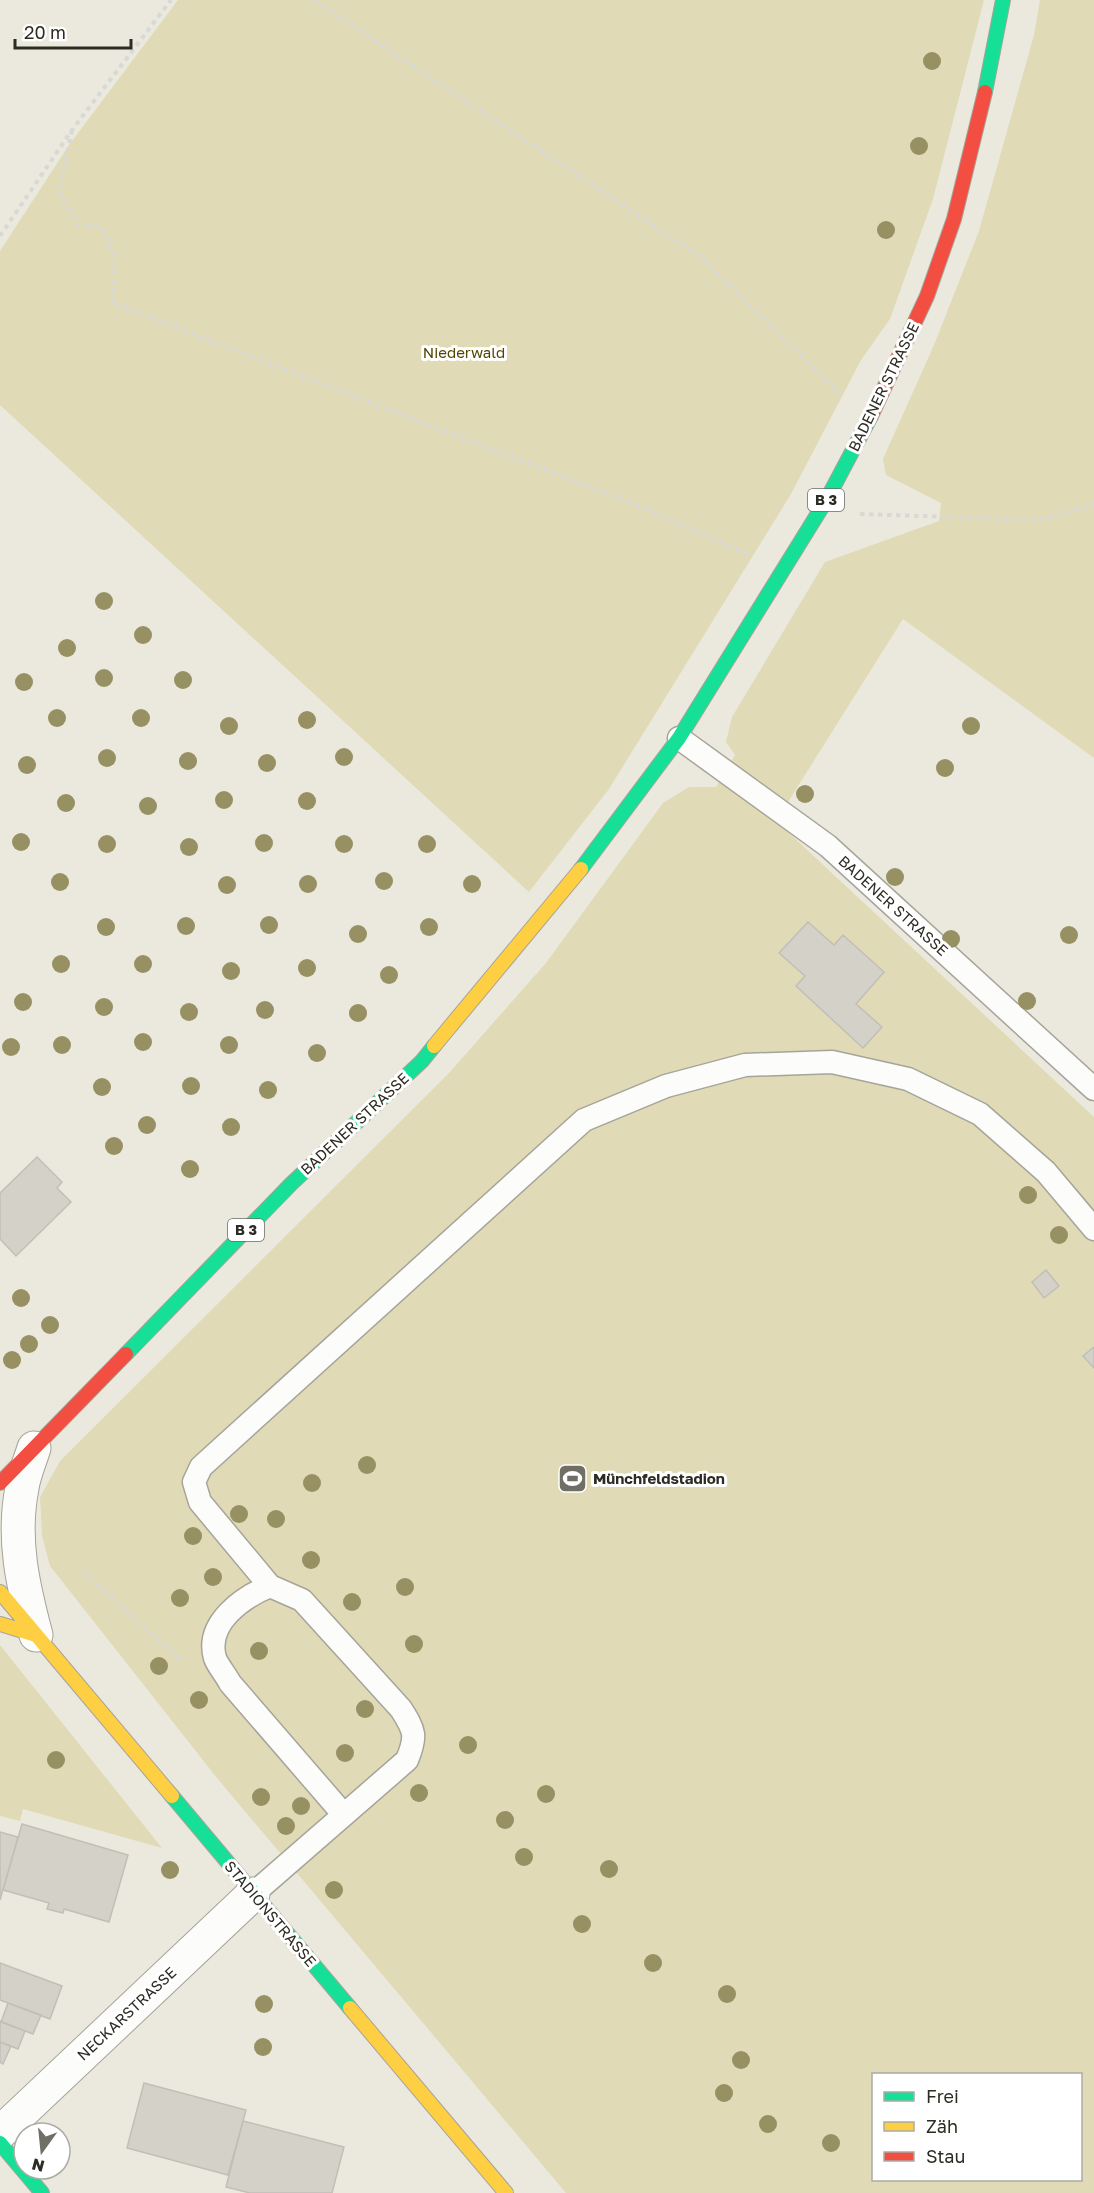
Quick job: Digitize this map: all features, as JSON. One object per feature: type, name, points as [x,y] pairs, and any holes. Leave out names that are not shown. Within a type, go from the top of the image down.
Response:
[{"type":"main road","name":"BADENER STRASSE","points":[[0,1483],[291,1185],[422,1061],[566,889],[679,738],[827,499],[868,422],[927,296],[954,219],[992,65],[1003,0]]},
{"type":"main road","name":"STADIONSTRASSE","points":[[0,1592],[506,2193]]},
{"type":"main road","points":[[0,1624],[36,1635]]},
{"type":"main road","points":[[0,2143],[42,2193]]},
{"type":"street","name":"STADIONSTRASSE","points":[[34,1448],[22,1487],[18,1530],[21,1579],[36,1635]]},
{"type":"street","name":"NECKARSTRASSE","points":[[0,2133],[253,1894]]},
{"type":"lane","name":"BADENER STRASSE","points":[[679,738],[828,846],[1094,1089]]},
{"type":"lane","points":[[253,1894],[407,1760],[414,1743],[414,1728],[401,1709],[302,1600],[270,1586],[200,1502],[194,1482],[201,1467],[584,1120],[666,1086],[745,1065],[832,1062],[908,1079],[980,1114],[1046,1172],[1094,1229]]},
{"type":"lane","points":[[270,1586],[251,1594],[222,1619],[215,1636],[215,1658],[230,1683],[344,1815]]},
{"type":"path","points":[[0,236],[72,130],[171,0]]},
{"type":"path","points":[[314,0],[702,258],[868,422]]},
{"type":"path","points":[[72,130],[59,192],[78,225],[100,226],[115,255],[114,303],[647,509],[783,571]]},
{"type":"path","points":[[827,499],[860,514],[1043,520],[1094,504]]},
{"type":"green space","name":"Niederwald","points":[[178,0],[984,0],[933,199],[890,319],[861,360],[791,494],[609,789],[529,892],[0,405],[0,251],[69,145]]},
{"type":"green space","name":"Münchfeldstadion","points":[[1040,0],[1094,0],[1094,758],[903,619],[776,821],[1094,1117],[1094,2193],[566,2193],[217,1778],[50,1566],[42,1536],[40,1497],[60,1461],[449,1073],[546,963],[663,803],[689,787],[716,787],[735,755],[726,742],[732,717],[825,562],[939,521],[941,503],[886,475],[883,459],[934,345],[979,231],[1034,35]]},
{"type":"green space","points":[[0,1645],[162,1848],[23,1809],[20,1821],[0,1816]]},
{"type":"building","points":[[808,922],[834,945],[843,935],[884,972],[856,1004],[882,1027],[863,1048],[796,986],[805,976],[779,953]]},
{"type":"building","points":[[37,1157],[62,1182],[57,1188],[71,1202],[16,1256],[0,1239],[0,1193]]},
{"type":"building","points":[[1046,1270],[1059,1286],[1044,1298],[1032,1282]]},
{"type":"building","points":[[1094,1347],[1094,1368],[1083,1356]]},
{"type":"building","points":[[22,1824],[128,1855],[109,1922],[64,1909],[63,1913],[47,1909],[49,1903],[3,1890]]},
{"type":"building","points":[[0,1832],[18,1837],[0,1900]]},
{"type":"building","points":[[0,1963],[62,1986],[50,2019],[0,2000]]},
{"type":"building","points":[[8,2003],[41,2015],[33,2034],[1,2022]]},
{"type":"building","points":[[0,2021],[25,2031],[18,2049],[0,2042]]},
{"type":"building","points":[[0,2042],[11,2046],[3,2064],[0,2062]]},
{"type":"building","points":[[144,2083],[246,2110],[228,2175],[127,2148]]},
{"type":"building","points":[[243,2121],[344,2147],[332,2193],[250,2193],[226,2187]]},
{"type":"traffic: fast","points":[[985,92],[1003,0]]},
{"type":"traffic: fast","points":[[581,869],[679,738],[827,499],[871,416]]},
{"type":"traffic: fast","points":[[126,1354],[291,1184],[422,1061],[434,1046]]},
{"type":"traffic: fast","points":[[172,1796],[350,2008]]},
{"type":"traffic: fast","points":[[0,2143],[42,2193]]},
{"type":"traffic: slow","points":[[434,1046],[581,869]]},
{"type":"traffic: slow","points":[[0,1592],[172,1796]]},
{"type":"traffic: slow","points":[[0,1624],[36,1635]]},
{"type":"traffic: slow","points":[[350,2008],[506,2193]]},
{"type":"traffic: jam","points":[[871,416],[927,296],[954,219],[985,92]]},
{"type":"traffic: jam","points":[[0,1483],[126,1354]]},
{"type":"place","name":"Münchfeldstadion","points":[[572,1479]]}]
